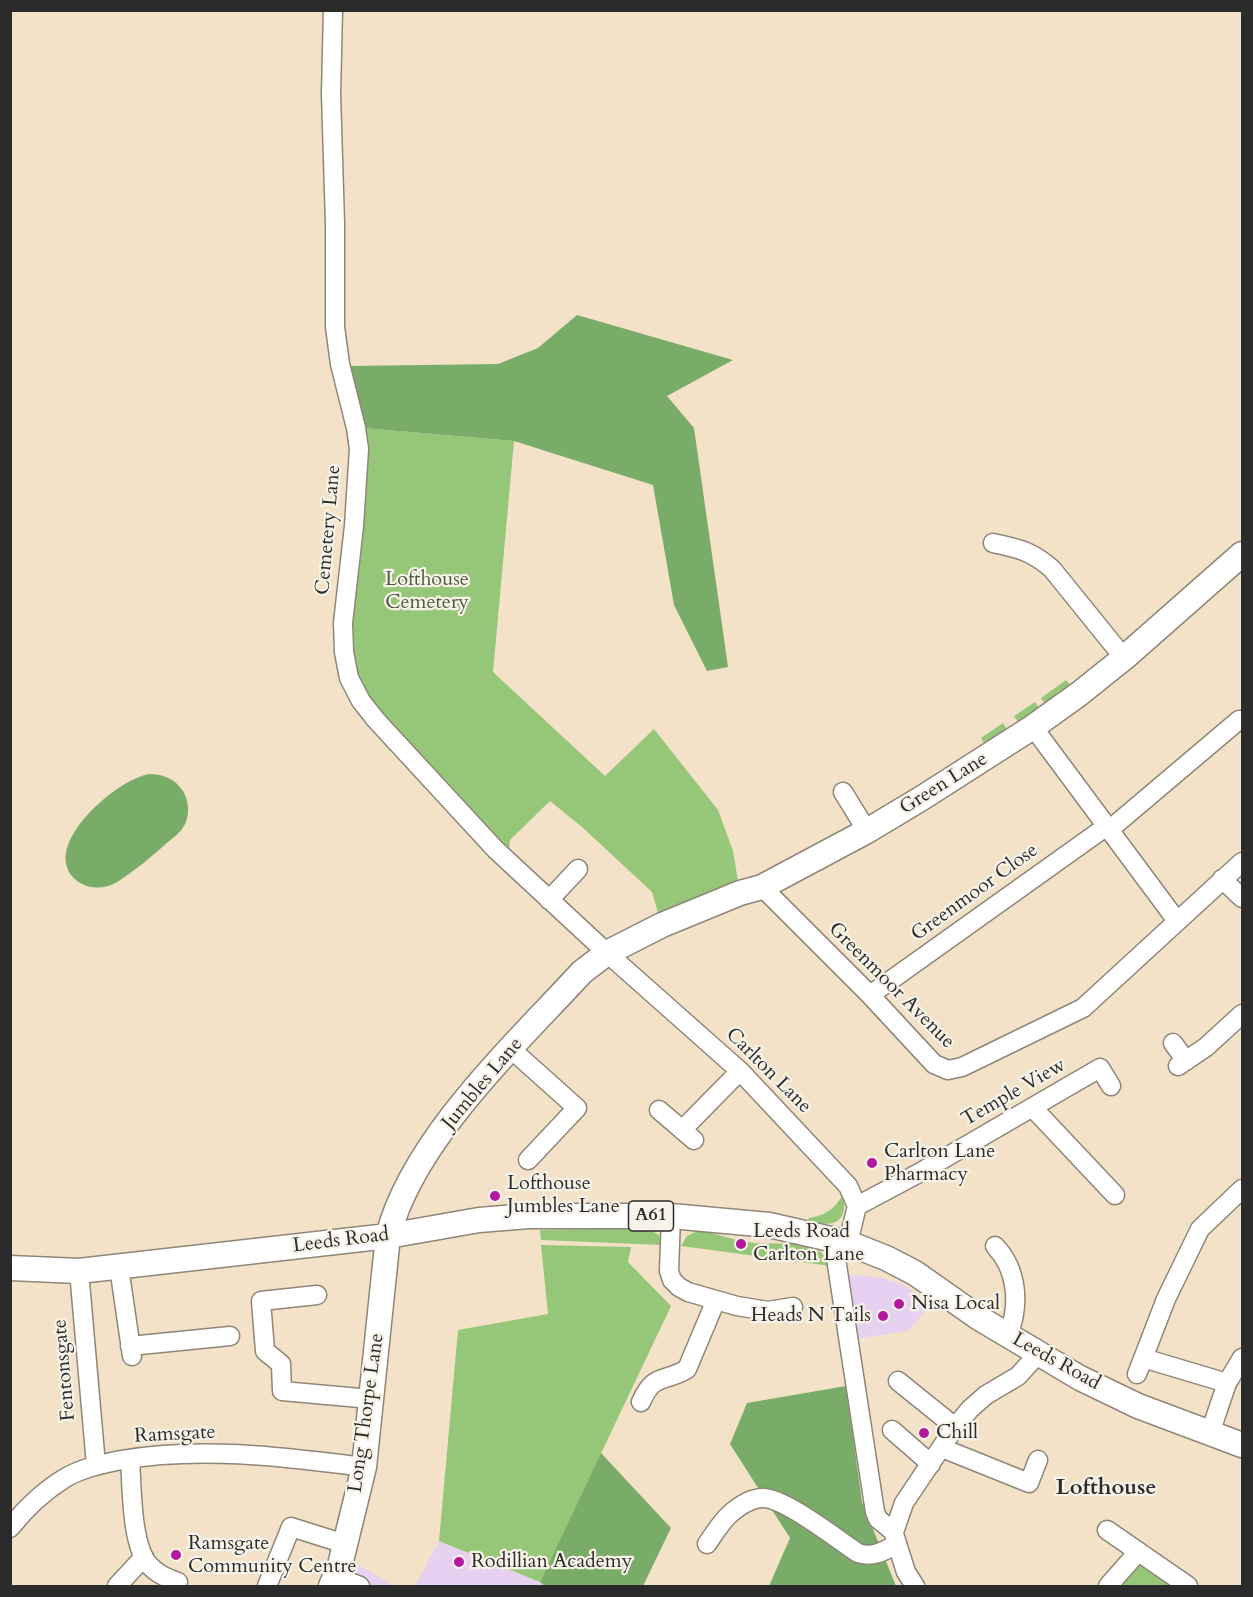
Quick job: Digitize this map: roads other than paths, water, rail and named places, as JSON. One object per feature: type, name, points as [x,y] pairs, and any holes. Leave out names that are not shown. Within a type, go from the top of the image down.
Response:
[{"type":"main road","name":"Green Lane","points":[[607,952],[662,925],[740,893],[762,887],[867,831],[1033,727],[1079,694],[1241,558]]},
{"type":"main road","name":"Jumbles Lane","points":[[388,1236],[400,1198],[422,1160],[455,1113],[582,972],[607,952]]},
{"type":"main road","name":"Leeds Road","points":[[10,1268],[79,1271],[119,1267],[388,1236],[479,1220],[529,1216],[671,1216],[769,1225],[840,1241],[886,1258],[915,1273],[979,1318],[1080,1378],[1138,1406],[1242,1445]]},
{"type":"main road","name":"Long Thorpe Lane","points":[[333,1581],[345,1544],[364,1467],[388,1236]]},
{"type":"street","name":"Cemetery Lane","points":[[333,10],[331,105],[335,224],[335,327],[340,364],[359,449],[354,526],[343,623],[348,678],[362,701],[421,771],[495,849],[607,952]]},
{"type":"street","points":[[993,543],[1026,551],[1037,556],[1052,569],[1124,658]]},
{"type":"street","name":"Greenmoor Close","points":[[870,996],[1108,828],[1241,720]]},
{"type":"street","points":[[1033,727],[1177,921]]},
{"type":"street","points":[[843,792],[867,831]]},
{"type":"street","name":"Greenmoor Avenue","points":[[762,887],[934,1064],[948,1070],[955,1070],[1083,1008],[1242,862]]},
{"type":"street","points":[[549,900],[578,869]]},
{"type":"street","points":[[1222,879],[1242,898]]},
{"type":"street","name":"Carlton Lane","points":[[607,952],[740,1071],[848,1186],[857,1206]]},
{"type":"street","points":[[1173,1043],[1182,1064],[1206,1047],[1242,1014]]},
{"type":"street","points":[[511,1049],[577,1108],[528,1160]]},
{"type":"street","name":"Temple View","points":[[857,1206],[920,1173],[1100,1068],[1111,1086]]},
{"type":"street","points":[[659,1110],[688,1135],[740,1071]]},
{"type":"street","points":[[1034,1108],[1114,1195]]},
{"type":"street","points":[[1227,1383],[1140,1366],[1166,1299],[1200,1229],[1242,1189]]},
{"type":"street","points":[[857,1206],[840,1241],[875,1512],[878,1519],[896,1538],[906,1572],[915,1587]]},
{"type":"street","points":[[671,1216],[669,1271],[672,1280],[679,1287],[716,1300],[768,1311],[793,1307]]},
{"type":"street","points":[[995,1246],[1003,1254],[1012,1276],[1017,1300],[1014,1320],[1008,1335]]},
{"type":"street","points":[[119,1267],[131,1351],[230,1336]]},
{"type":"street","name":"Fentonsgate","points":[[79,1271],[96,1465]]},
{"type":"street","points":[[317,1294],[261,1301],[265,1351],[281,1364],[282,1391],[371,1400]]},
{"type":"street","points":[[641,1402],[653,1382],[679,1374],[687,1369],[716,1300]]},
{"type":"street","points":[[707,1544],[728,1515],[740,1506],[762,1498],[774,1500],[794,1509],[858,1553],[866,1556],[878,1553],[896,1538],[904,1503],[955,1427],[970,1409],[986,1395],[1018,1376],[1038,1354]]},
{"type":"street","points":[[1210,1433],[1227,1383],[1242,1358]]},
{"type":"street","points":[[898,1381],[955,1427]]},
{"type":"street","points":[[892,1430],[931,1464]]},
{"type":"street","points":[[942,1448],[1029,1482],[1038,1460]]},
{"type":"street","name":"Ramsgate","points":[[10,1528],[39,1498],[65,1478],[96,1465],[130,1459],[164,1454],[199,1453],[364,1467]]},
{"type":"street","points":[[130,1459],[136,1534],[140,1550],[149,1565],[162,1576],[178,1582],[176,1587]]},
{"type":"street","points":[[267,1587],[291,1527],[345,1544]]},
{"type":"street","points":[[1107,1530],[1188,1587]]},
{"type":"street","points":[[1108,1587],[1138,1552]]},
{"type":"street","points":[[117,1587],[144,1557]]},
{"type":"street","points":[[333,1581],[360,1587]]},
{"type":"place","name":"Carlton Lane Pharmacy","points":[[872,1163]]},
{"type":"place","name":"Lofthouse Jumbles Lane","points":[[495,1196]]},
{"type":"place","name":"Leeds Road Carlton Lane","points":[[741,1244]]},
{"type":"place","name":"Nisa Local","points":[[899,1304]]},
{"type":"place","name":"Heads N Tails","points":[[883,1316]]},
{"type":"place","name":"Chill","points":[[924,1433]]},
{"type":"place","name":"Ramsgate Community Centre","points":[[176,1555]]},
{"type":"place","name":"Rodillian Academy","points":[[459,1562]]},
{"type":"district","name":"Lofthouse","points":[[1106,1489]]},
{"type":"park label","name":"Lofthouse Cemetery","points":[[427,592]]}]
